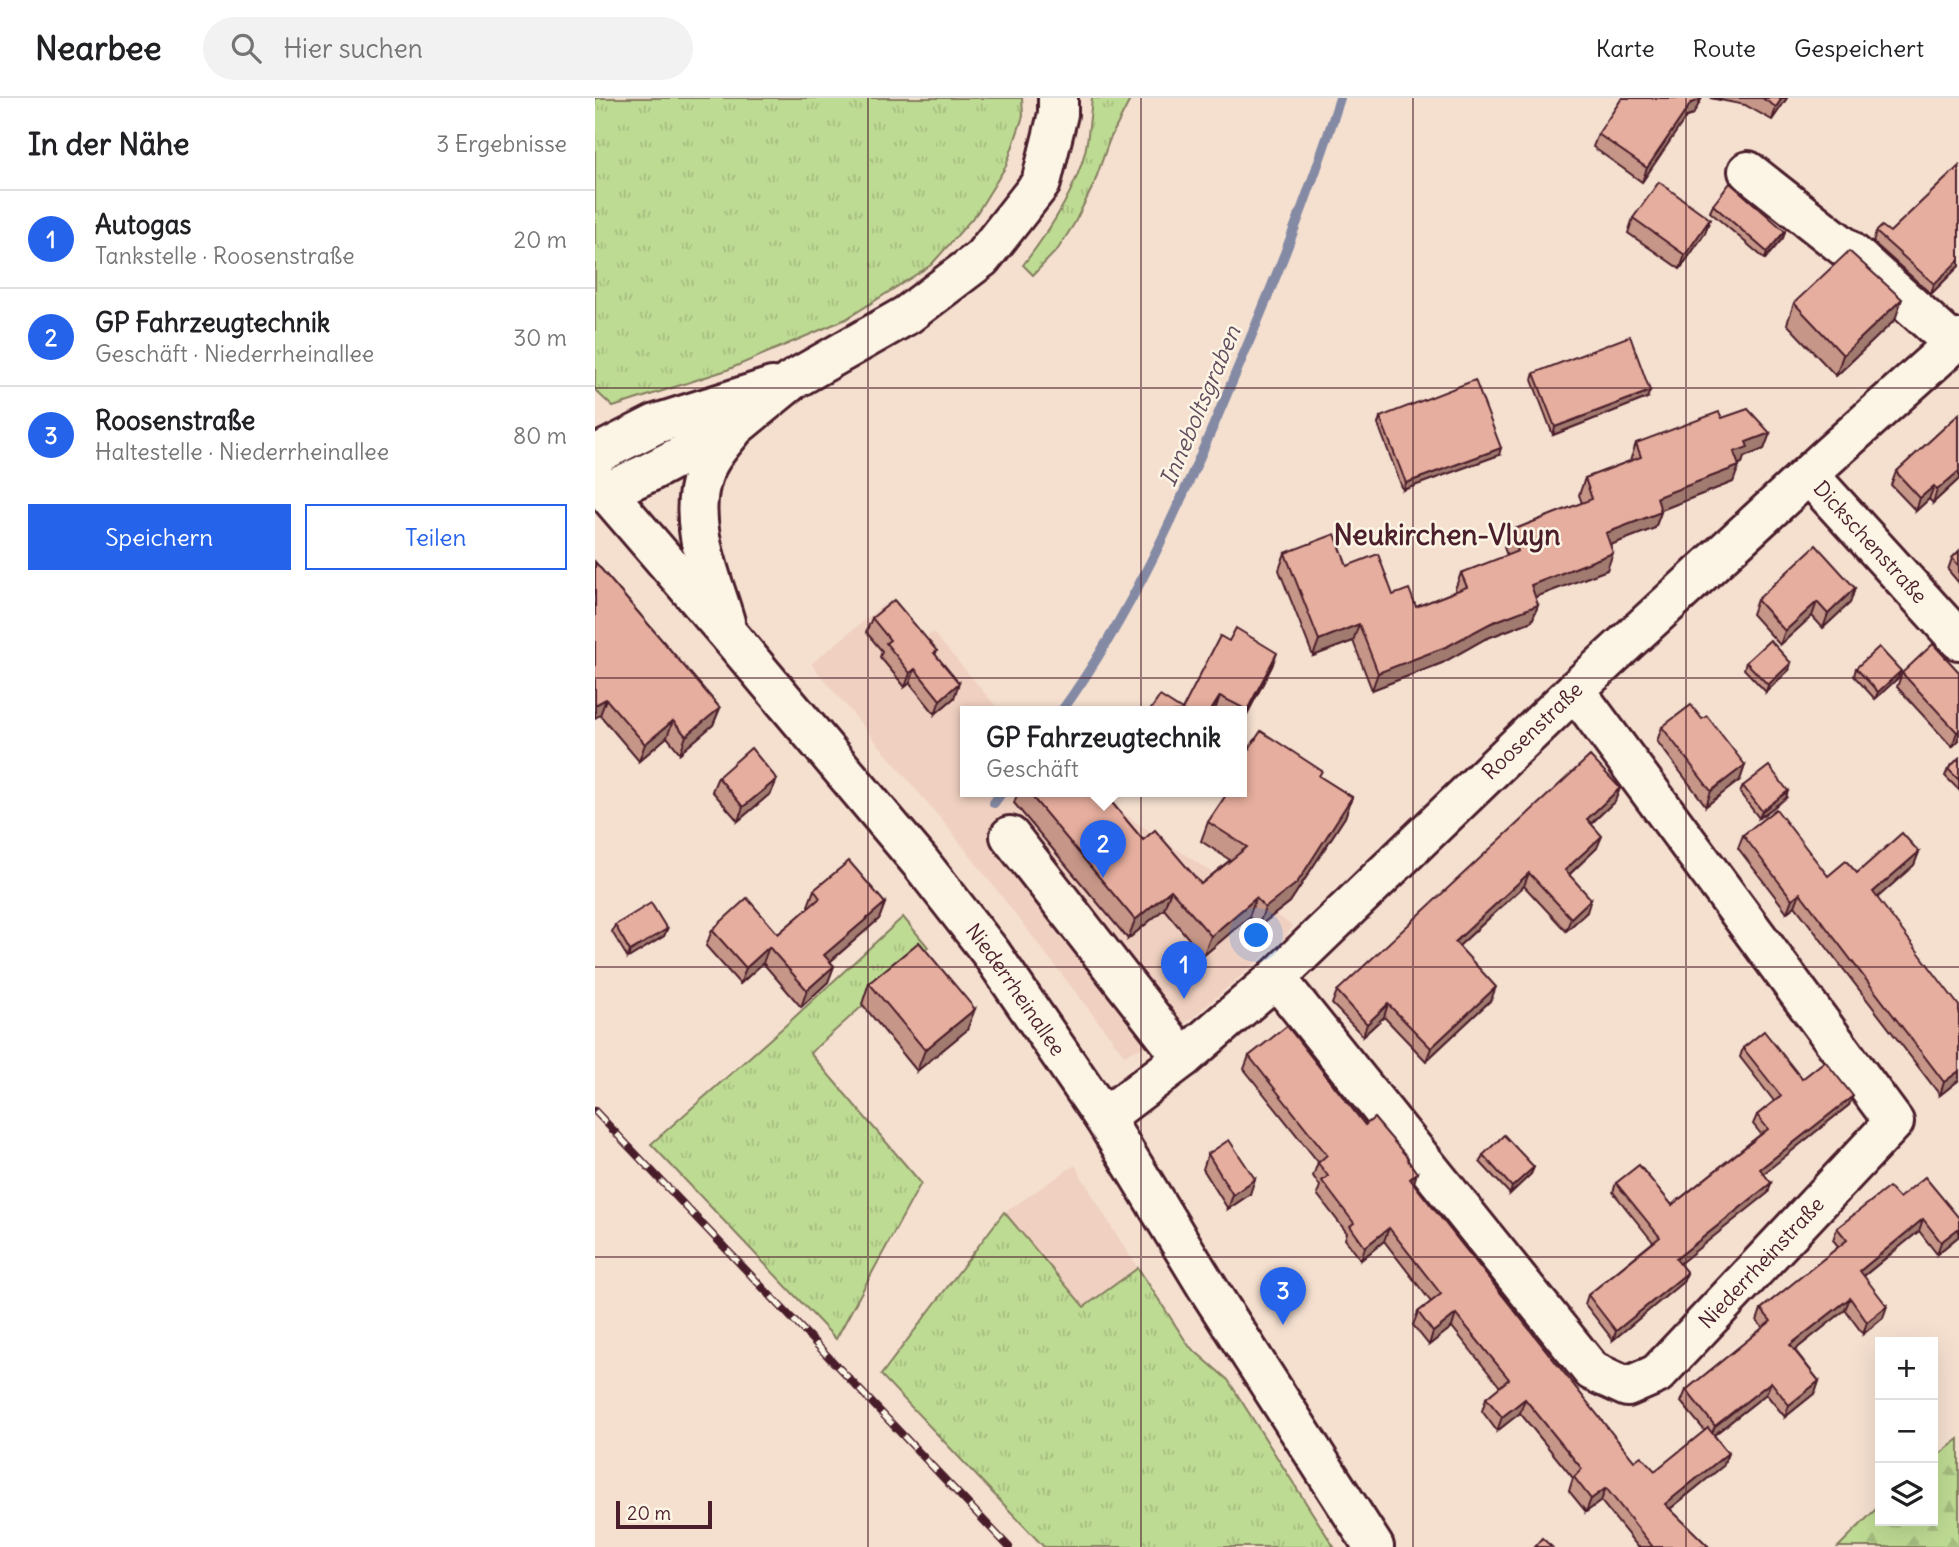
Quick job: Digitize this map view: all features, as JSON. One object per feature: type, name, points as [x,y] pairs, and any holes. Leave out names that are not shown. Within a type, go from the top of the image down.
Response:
[{"type":"street","points":[[599,490],[648,474],[735,427],[791,381],[907,316],[982,258],[1041,183],[1058,114],[1058,98]]},
{"type":"street","points":[[1748,171],[1857,257],[1956,342]]},
{"type":"street","name":"Roosenstraße","points":[[1104,1118],[1183,1058],[1276,978],[1575,690],[1956,342]]},
{"type":"street","points":[[595,454],[656,424],[791,381]]},
{"type":"street","points":[[729,635],[699,535],[697,499],[703,475],[713,454],[735,427]]},
{"type":"street","name":"Dickschenstraße","points":[[1809,475],[1959,640]]},
{"type":"street","name":"Niederrheinallee","points":[[599,490],[729,635],[921,862],[991,953],[1104,1118],[1207,1287],[1374,1547]]},
{"type":"street","name":"Niederrheinstraße","points":[[1276,978],[1592,1371],[1627,1387],[1657,1374],[1894,1122],[1575,690]]},
{"type":"street","points":[[1010,836],[1183,1058]]},
{"type":"shaded area","points":[[884,604],[918,644],[933,632],[996,706],[960,706],[960,797],[1099,797],[1293,926],[1285,938],[1191,1019],[1147,1046],[1124,1055],[954,835],[811,664]]},
{"type":"shaded area","points":[[1075,1165],[1138,1268],[1084,1307],[1005,1212]]},
{"type":"green space","points":[[595,98],[1022,98],[1023,116],[1006,166],[977,213],[931,265],[846,319],[727,370],[613,407],[595,390]]},
{"type":"green space","points":[[1092,98],[1131,98],[1109,141],[1094,184],[1074,224],[1058,249],[1033,275],[1023,265],[1051,225],[1075,182],[1086,145]]},
{"type":"green space","points":[[903,917],[928,947],[810,1053],[921,1183],[836,1339],[651,1144]]},
{"type":"green space","points":[[1004,1212],[1084,1307],[1138,1268],[1189,1346],[1228,1380],[1334,1547],[1044,1547],[881,1375]]},
{"type":"green space","points":[[1959,1439],[1959,1547],[1838,1547],[1875,1510],[1875,1526],[1938,1526],[1938,1455]]},
{"type":"building","points":[[1622,98],[1700,98],[1691,103],[1647,168],[1598,134]]},
{"type":"building","points":[[1762,98],[1782,98],[1776,107]]},
{"type":"building","points":[[1959,166],[1959,260],[1934,284],[1876,232],[1882,226],[1890,232]]},
{"type":"building","points":[[1659,182],[1710,219],[1685,255],[1633,218]]},
{"type":"building","points":[[1730,183],[1785,231],[1767,252],[1713,205]]},
{"type":"building","points":[[1849,251],[1902,299],[1843,355],[1794,303]]},
{"type":"building","points":[[1630,336],[1650,391],[1555,427],[1534,373]]},
{"type":"building","points":[[1475,380],[1501,448],[1406,483],[1380,417]]},
{"type":"building","points":[[1748,409],[1770,433],[1746,442],[1748,447],[1734,452],[1739,466],[1657,497],[1661,512],[1606,533],[1613,553],[1531,585],[1538,605],[1491,623],[1448,646],[1378,673],[1359,624],[1319,640],[1285,553],[1335,534],[1347,566],[1378,554],[1393,595],[1409,589],[1416,607],[1467,587],[1461,573],[1518,551],[1510,531],[1592,499],[1585,478],[1641,457],[1636,443],[1719,412],[1722,418]]},
{"type":"building","points":[[1959,414],[1959,471],[1937,490],[1934,486],[1920,498],[1896,472]]},
{"type":"building","points":[[1816,545],[1855,588],[1828,614],[1817,602],[1785,631],[1757,600]]},
{"type":"building","points":[[1959,551],[1959,566],[1952,558]]},
{"type":"building","points":[[595,562],[720,708],[686,736],[673,721],[645,744],[606,699],[595,705]]},
{"type":"building","points":[[894,600],[937,651],[934,653],[959,683],[940,700],[915,669],[910,673],[886,643],[890,640],[872,618]]},
{"type":"building","points":[[1236,628],[1277,653],[1247,710],[1247,706],[1239,706],[1220,696],[1214,706],[1184,706],[1220,636],[1229,641]]},
{"type":"building","points":[[1770,640],[1791,663],[1768,685],[1746,662]]},
{"type":"building","points":[[1933,644],[1959,672],[1957,732],[1902,673]]},
{"type":"building","points":[[1879,647],[1901,671],[1878,692],[1856,668]]},
{"type":"building","points":[[1160,696],[1176,706],[1153,706]]},
{"type":"building","points":[[1691,705],[1702,719],[1707,716],[1745,765],[1711,791],[1662,727]]},
{"type":"building","points":[[1261,731],[1322,771],[1319,776],[1352,797],[1297,883],[1265,908],[1256,898],[1211,936],[1171,890],[1135,920],[1032,797],[1107,797],[1143,840],[1155,830],[1201,884],[1247,847],[1208,822],[1225,797],[1247,797],[1247,752]]},
{"type":"building","points":[[751,748],[777,779],[743,807],[718,777]]},
{"type":"building","points":[[1590,756],[1620,788],[1587,819],[1602,836],[1565,870],[1591,899],[1571,918],[1529,873],[1455,942],[1496,987],[1431,1048],[1388,1004],[1367,1024],[1337,991]]},
{"type":"building","points":[[1959,758],[1959,780],[1948,769]]},
{"type":"building","points":[[1769,766],[1788,791],[1762,811],[1743,786]]},
{"type":"building","points":[[1776,809],[1828,876],[1846,861],[1857,873],[1902,833],[1919,852],[1873,892],[1959,1006],[1959,1071],[1944,1082],[1800,893],[1792,899],[1743,835]]},
{"type":"building","points":[[849,861],[885,903],[824,955],[834,966],[807,990],[769,947],[746,968],[712,930],[747,898],[778,934],[820,898],[814,890]]},
{"type":"building","points":[[651,903],[667,929],[630,951],[615,925]]},
{"type":"building","points":[[919,942],[975,1009],[925,1050],[869,983]]},
{"type":"building","points":[[1287,1026],[1365,1125],[1374,1118],[1408,1158],[1417,1173],[1410,1179],[1634,1461],[1641,1456],[1655,1471],[1708,1428],[1728,1453],[1665,1504],[1709,1547],[1653,1547],[1606,1488],[1591,1499],[1574,1477],[1582,1469],[1525,1399],[1502,1417],[1486,1398],[1509,1379],[1456,1314],[1433,1332],[1418,1312],[1441,1294],[1389,1228],[1365,1247],[1350,1226],[1354,1223],[1322,1181],[1328,1176],[1318,1163],[1327,1155],[1249,1056]]},
{"type":"building","points":[[1764,1031],[1802,1079],[1825,1061],[1853,1096],[1760,1169],[1771,1183],[1676,1259],[1687,1273],[1616,1331],[1588,1295],[1660,1237],[1616,1183],[1639,1165],[1672,1205],[1768,1129],[1757,1115],[1781,1096],[1743,1048]]},
{"type":"building","points":[[1504,1135],[1534,1167],[1512,1187],[1483,1155]]},
{"type":"building","points":[[1229,1140],[1255,1179],[1233,1195],[1208,1154]]},
{"type":"building","points":[[1925,1177],[1959,1218],[1959,1228],[1941,1242],[1923,1219],[1860,1271],[1887,1306],[1867,1322],[1850,1298],[1790,1345],[1819,1381],[1789,1405],[1771,1382],[1715,1426],[1686,1390],[1771,1321],[1761,1309],[1847,1240],[1837,1228],[1889,1187],[1899,1198]]},
{"type":"building","points":[[1542,1538],[1552,1547],[1534,1547]]},
{"type":"waterway","name":"Inneboltsgraben","points":[[1065,706],[1132,598],[1191,478],[1287,248],[1340,98]]},
{"type":"waterway","name":"Inneboltsgraben","points":[[994,803],[998,797]]},
{"type":"railway","points":[[595,1111],[1009,1547]]},
{"type":"place","name":"GP Fahrzeugtechnik","points":[[1103,878]]},
{"type":"place","name":"Autogas","points":[[1184,999]]},
{"type":"place","name":"Roosenstraße","points":[[1283,1325]]},
{"type":"district","name":"Neukirchen-Vluyn","points":[[1447,535]]}]
